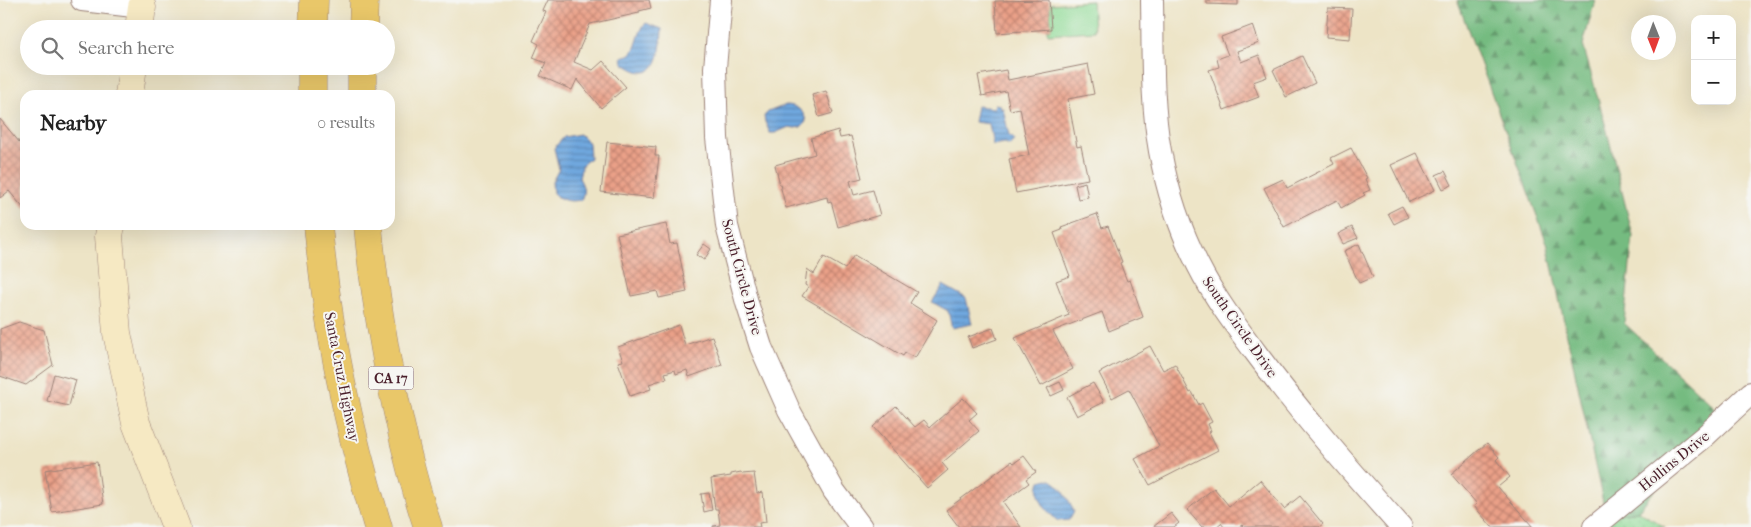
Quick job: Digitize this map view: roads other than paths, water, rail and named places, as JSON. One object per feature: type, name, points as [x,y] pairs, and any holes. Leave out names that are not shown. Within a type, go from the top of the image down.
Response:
[{"type":"highway","points":[[313,20],[314,0]]},
{"type":"highway","points":[[363,20],[364,0]]},
{"type":"highway","points":[[312,75],[312,90]]},
{"type":"highway","points":[[362,75],[362,90]]},
{"type":"highway","name":"Santa Cruz Highway","points":[[319,230],[328,314],[339,372],[351,431],[378,527]]},
{"type":"highway","name":"CA 17","points":[[369,230],[376,294],[396,407],[428,527]]},
{"type":"street","points":[[82,0],[141,12]]},
{"type":"street","name":"South Circle Drive","points":[[721,0],[715,68],[717,138],[727,226],[747,303],[761,347],[789,410],[834,490],[861,527]]},
{"type":"street","name":"South Circle Drive","points":[[1152,0],[1154,97],[1161,153],[1179,220],[1197,264],[1232,321],[1275,378],[1343,462],[1402,527]]},
{"type":"street","points":[[130,90],[132,75]]},
{"type":"street","points":[[110,230],[117,333],[136,423],[176,527]]},
{"type":"street","name":"Hollins Drive","points":[[1594,527],[1705,436],[1751,393]]},
{"type":"water","points":[[646,23],[662,29],[658,58],[650,70],[643,72],[634,70],[623,63],[622,57],[632,53]]},
{"type":"water","points":[[995,104],[1000,105],[1001,109],[1003,108],[1009,136],[1014,139],[1010,145],[1005,143],[993,145],[989,124],[974,122],[977,106],[994,108]]},
{"type":"water","points":[[786,105],[799,109],[804,115],[806,122],[801,127],[789,127],[775,133],[770,133],[764,116],[768,112]]},
{"type":"water","points":[[580,134],[589,143],[590,158],[582,165],[579,178],[583,187],[581,200],[572,201],[559,198],[553,193],[552,182],[559,169],[554,148],[564,137]]},
{"type":"water","points":[[943,285],[966,298],[972,324],[952,328],[948,311],[932,302]]},
{"type":"water","points":[[1048,479],[1057,484],[1064,492],[1074,511],[1069,520],[1058,521],[1042,503],[1039,493],[1040,481]]}]
